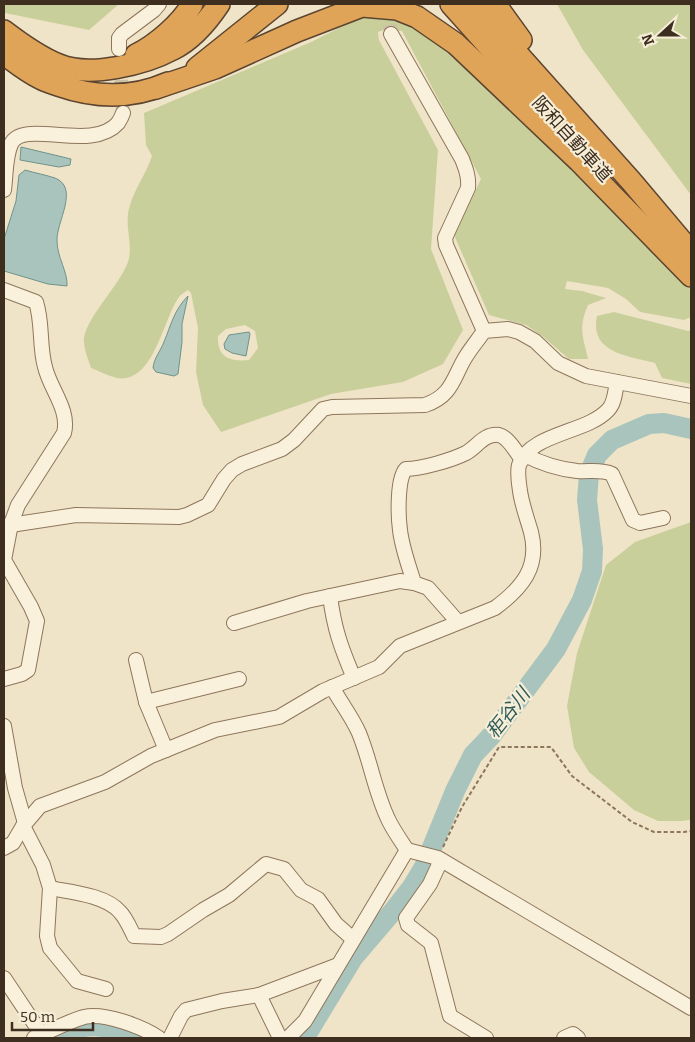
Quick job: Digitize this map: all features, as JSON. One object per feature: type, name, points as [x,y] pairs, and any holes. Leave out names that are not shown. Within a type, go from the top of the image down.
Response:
[{"type":"highway","points":[[60,66],[100,65],[145,51],[164,36],[188,11],[192,4]]},
{"type":"highway","points":[[4,31],[32,52],[60,66],[84,70],[102,70],[148,60],[175,49],[195,34],[219,4]]},
{"type":"highway","points":[[156,88],[189,74],[277,4]]},
{"type":"highway","name":"阪和自動車道","points":[[451,4],[691,276]]},
{"type":"highway","name":"阪和自動車道","points":[[473,4],[631,181],[691,252]]},
{"type":"highway","points":[[496,4],[514,31],[631,181]]},
{"type":"highway","points":[[4,54],[40,78],[75,91],[104,96],[134,94],[215,68],[297,31],[362,6],[397,9],[417,17],[456,44],[579,161],[691,276]]},
{"type":"street","points":[[119,49],[119,38],[122,34],[154,10],[159,4]]},
{"type":"street","points":[[391,34],[462,159],[467,172],[468,188],[445,238],[446,245],[484,331]]},
{"type":"street","points":[[4,190],[8,154],[10,145],[15,138],[30,133],[81,137],[94,136],[118,123],[124,113]]},
{"type":"street","points":[[4,290],[36,302],[39,311],[45,367],[64,414],[66,425],[64,433],[18,505],[8,525],[4,560],[31,606],[37,621],[28,670],[4,680]]},
{"type":"street","points":[[484,331],[508,330],[519,332],[535,341],[558,362],[586,376],[691,396]]},
{"type":"street","points":[[8,525],[76,515],[179,517],[198,511],[208,505],[224,479],[232,470],[242,464],[282,449],[294,440],[323,409],[332,407],[425,405],[435,402],[443,396],[456,379],[464,359],[484,331]]},
{"type":"street","points":[[4,848],[13,843],[24,824],[40,806],[105,782],[152,756],[215,730],[279,716],[332,687],[379,667],[400,646],[495,608],[508,598],[523,582],[532,565],[534,548],[522,501],[519,484],[519,465],[537,445],[599,417],[608,410],[613,403],[617,382]]},
{"type":"street","points":[[414,583],[399,529],[399,498],[402,473],[406,468],[416,469],[429,466],[466,453],[485,437],[498,435],[504,438],[524,458],[549,466],[578,471],[606,471],[612,474],[633,520],[640,523],[663,518]]},
{"type":"street","points":[[234,623],[307,600],[400,581],[428,588],[458,622]]},
{"type":"street","points":[[330,596],[333,622],[340,646],[354,678]]},
{"type":"street","points":[[136,660],[146,702],[166,750]]},
{"type":"street","points":[[146,702],[239,679]]},
{"type":"street","points":[[332,687],[340,702],[352,717],[360,735],[376,789],[389,821],[407,850],[439,859],[691,1008]]},
{"type":"street","points":[[4,726],[14,788],[24,824],[44,865],[50,888],[47,936],[50,948],[77,981],[106,989]]},
{"type":"street","points":[[288,1038],[305,1021],[407,850]]},
{"type":"street","points":[[439,859],[430,884],[406,918],[408,925],[431,943],[450,1016],[482,1037]]},
{"type":"street","points":[[50,888],[97,898],[113,905],[121,913],[134,936],[161,938],[229,895],[266,864],[284,869],[301,890],[318,899],[336,924],[354,939]]},
{"type":"street","points":[[170,1038],[186,1010],[222,1000],[259,995],[338,966]]},
{"type":"street","points":[[4,978],[44,1036],[86,1016],[106,1017],[132,1025],[159,1038]]},
{"type":"street","points":[[259,995],[280,1038]]},
{"type":"street","points":[[564,1038],[573,1034],[578,1038]]},
{"type":"path","points":[[439,859],[462,807],[498,747],[551,747],[572,776],[632,822],[654,832],[691,831]]},
{"type":"green space","points":[[4,4],[119,4],[89,30],[5,13]]},
{"type":"green space","points":[[557,4],[691,4],[691,195],[583,50]]},
{"type":"green space","points":[[361,17],[408,21],[437,42],[536,133],[691,290],[691,317],[684,320],[640,312],[626,299],[608,288],[567,281],[565,289],[582,291],[606,298],[588,305],[585,313],[582,332],[588,359],[569,359],[526,325],[489,315],[454,235],[481,179],[402,31],[384,30],[378,32],[379,40],[438,150],[431,249],[463,330],[443,364],[403,382],[331,394],[221,432],[203,405],[196,372],[198,328],[191,293],[188,290],[179,297],[173,307],[156,348],[149,361],[140,371],[130,377],[117,378],[91,368],[85,349],[84,338],[91,320],[118,281],[128,262],[130,248],[128,213],[132,199],[152,156],[146,145],[144,113],[311,42]],"holes":[[[245,325],[255,331],[258,348],[249,360],[230,359],[222,353],[218,343],[218,336],[226,329]]]},
{"type":"green space","points":[[614,312],[688,331],[691,330],[691,384],[662,378],[655,363],[623,355],[605,345],[599,338],[596,328],[597,316]]},
{"type":"green space","points":[[691,522],[691,820],[658,821],[634,810],[589,772],[574,748],[567,706],[577,653],[606,565],[635,542]]},
{"type":"water","points":[[21,147],[71,159],[70,165],[59,167],[20,160]]},
{"type":"water","points":[[25,170],[55,178],[66,189],[65,206],[58,233],[57,247],[66,275],[67,286],[48,284],[4,271],[4,239],[16,201],[19,175]]},
{"type":"water","points":[[188,296],[182,324],[178,374],[174,376],[156,372],[153,368],[156,358],[176,312]]},
{"type":"water","points":[[249,332],[246,356],[232,353],[225,349],[224,344],[229,335]]},
{"type":"waterway","name":"秬谷川","points":[[303,1038],[353,958],[412,887],[424,867],[455,791],[473,755],[492,735],[556,649],[582,600],[592,571],[593,549],[587,500],[589,474],[597,455],[612,440],[649,424],[664,423],[691,429]]},
{"type":"waterway","name":"秬谷川","points":[[47,1038],[73,1029],[94,1026],[115,1029],[141,1038]]},
{"type":"tunnel","points":[[388,4],[391,34]]},
{"type":"tunnel","points":[[120,59],[123,113]]}]
